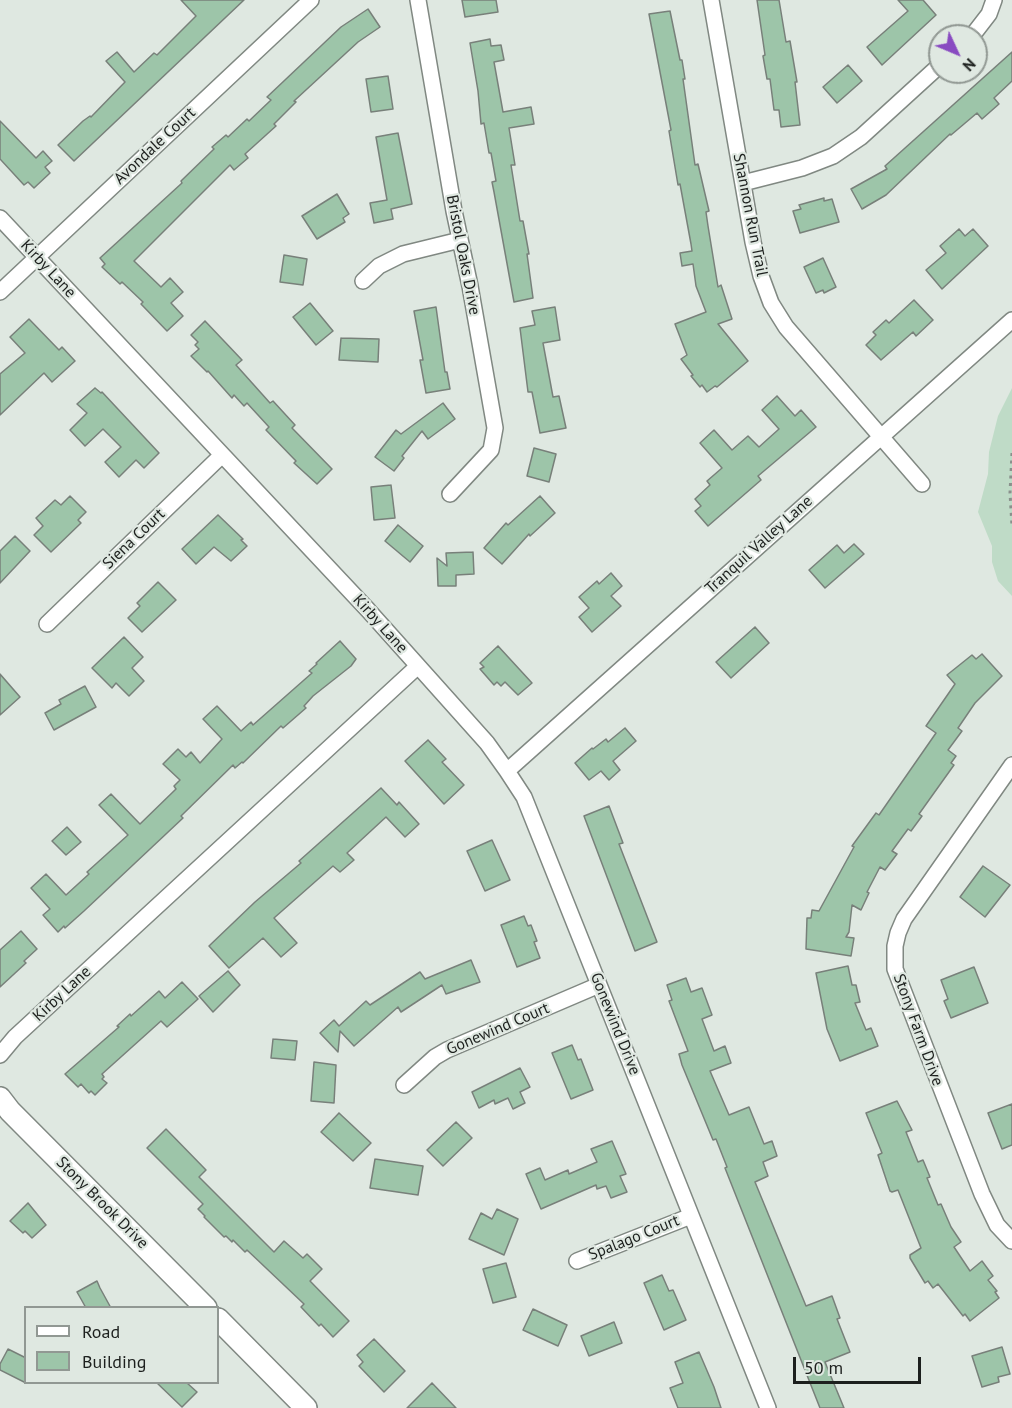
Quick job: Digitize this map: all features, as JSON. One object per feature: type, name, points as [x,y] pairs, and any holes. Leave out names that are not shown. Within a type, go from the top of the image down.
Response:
[{"type":"street","name":"Avondale Court","points":[[0,292],[311,0]]},
{"type":"street","name":"Bristol Oaks Drive","points":[[418,0],[495,428],[491,450],[450,494]]},
{"type":"street","name":"Shannon Run Trail","points":[[711,0],[761,276],[771,303],[786,327],[922,484]]},
{"type":"street","points":[[981,24],[989,14],[994,0]]},
{"type":"street","points":[[743,183],[802,168],[834,156],[861,137],[928,76]]},
{"type":"street","name":"Kirby Lane","points":[[0,218],[418,666],[15,1037],[0,1055]]},
{"type":"street","points":[[363,281],[379,266],[395,257],[460,240]]},
{"type":"street","name":"Tranquil Valley Lane","points":[[507,771],[1012,320]]},
{"type":"street","name":"Siena Court","points":[[47,624],[222,455]]},
{"type":"street","name":"Gonewind Drive","points":[[418,666],[487,743],[524,797],[768,1408]]},
{"type":"street","name":"Stony Farm Drive","points":[[1012,765],[904,919],[895,946],[895,969],[982,1194],[997,1225],[1012,1241]]},
{"type":"street","name":"Gonewind Court","points":[[404,1085],[435,1056],[599,985]]},
{"type":"street","name":"Stony Brook Drive","points":[[0,1098],[10,1111],[204,1306]]},
{"type":"street","name":"Spalago Court","points":[[577,1261],[691,1216]]},
{"type":"street","points":[[219,1320],[306,1408]]},
{"type":"path","points":[[1012,453],[1010,493],[1012,526]]},
{"type":"green space","points":[[1012,388],[1012,596],[998,581],[992,562],[992,546],[978,512],[988,474],[989,452],[998,416]]},
{"type":"building","points":[[181,0],[244,0],[74,161],[58,145],[83,121],[91,117],[125,82],[106,61],[117,52],[134,72],[154,53],[157,55],[196,16]]},
{"type":"building","points":[[462,0],[496,0],[498,12],[465,17]]},
{"type":"building","points":[[757,0],[779,0],[786,42],[790,41],[797,82],[795,82],[800,125],[781,127],[779,110],[774,110],[770,79],[767,79],[763,56],[765,55]]},
{"type":"building","points":[[898,0],[923,0],[936,15],[882,65],[867,47],[908,11]]},
{"type":"building","points":[[368,9],[380,27],[358,42],[294,101],[296,102],[274,124],[276,126],[245,154],[248,158],[234,170],[230,165],[134,261],[161,287],[170,278],[183,292],[171,303],[183,316],[167,331],[141,304],[143,302],[102,267],[105,264],[100,258],[182,183],[181,181],[214,149],[212,147],[226,135],[228,137],[247,119],[249,121],[271,100],[267,97],[341,27]]},
{"type":"building","points":[[670,11],[680,60],[682,60],[695,165],[698,164],[709,211],[706,212],[718,287],[721,285],[732,319],[718,324],[748,361],[717,387],[707,392],[691,376],[693,375],[681,359],[687,355],[675,324],[706,312],[696,286],[693,264],[682,266],[680,253],[692,251],[680,184],[678,185],[669,131],[671,130],[649,14]]},
{"type":"building","points":[[490,39],[491,46],[501,45],[504,60],[494,62],[503,112],[531,107],[534,124],[509,128],[515,165],[511,165],[520,221],[523,221],[529,254],[527,254],[533,298],[514,302],[492,182],[496,181],[491,153],[489,153],[484,123],[481,124],[470,43]]},
{"type":"building","points":[[1012,52],[1012,81],[994,98],[999,104],[982,119],[977,113],[950,134],[886,195],[862,209],[851,189],[887,169],[885,166],[976,84],[988,84],[988,74]]},
{"type":"building","points":[[848,65],[862,81],[837,103],[823,87]]},
{"type":"building","points":[[388,76],[393,109],[371,112],[366,79]]},
{"type":"building","points":[[0,121],[36,158],[43,151],[52,161],[45,167],[50,173],[34,188],[28,182],[24,185],[0,159]]},
{"type":"building","points":[[398,133],[412,204],[391,209],[393,219],[374,223],[370,203],[387,200],[376,137]]},
{"type":"building","points":[[337,194],[349,214],[343,218],[345,222],[317,239],[302,216]]},
{"type":"building","points":[[824,198],[824,201],[832,199],[839,222],[800,233],[793,211],[801,209],[799,205]]},
{"type":"building","points":[[959,229],[965,236],[973,229],[988,246],[942,289],[926,270],[946,253],[940,246]]},
{"type":"building","points":[[284,255],[307,259],[303,285],[280,282]]},
{"type":"building","points":[[823,258],[836,287],[824,293],[823,290],[816,293],[804,267]]},
{"type":"building","points":[[914,300],[933,320],[916,336],[913,332],[881,360],[866,345],[876,335],[873,332],[886,320],[889,323]]},
{"type":"building","points":[[310,303],[333,331],[316,345],[293,317]]},
{"type":"building","points":[[436,307],[445,372],[447,372],[450,389],[426,393],[420,360],[423,360],[414,311]]},
{"type":"building","points":[[555,307],[560,340],[543,343],[553,397],[559,396],[566,428],[540,433],[532,392],[528,392],[520,328],[535,325],[532,311]]},
{"type":"building","points":[[29,319],[59,350],[62,347],[75,361],[52,382],[44,373],[0,415],[0,374],[25,353],[10,337]]},
{"type":"building","points":[[205,321],[242,360],[236,365],[270,403],[273,401],[295,425],[292,428],[332,469],[317,484],[294,463],[296,461],[266,430],[269,427],[247,403],[244,406],[234,395],[232,398],[191,356],[199,349],[195,345],[198,342],[191,335]]},
{"type":"building","points":[[341,338],[379,339],[378,362],[339,360]]},
{"type":"building","points":[[95,388],[102,392],[159,453],[144,468],[136,460],[119,477],[105,462],[121,447],[103,429],[85,446],[70,430],[87,413],[77,404]]},
{"type":"building","points":[[777,396],[795,416],[801,410],[816,427],[758,476],[761,480],[708,526],[695,511],[701,506],[695,499],[710,485],[707,481],[722,468],[700,443],[714,430],[732,450],[748,436],[759,447],[779,429],[762,410]]},
{"type":"building","points":[[443,403],[455,419],[428,439],[422,431],[402,456],[404,458],[394,471],[375,457],[396,430],[401,434]]},
{"type":"building","points":[[534,448],[556,454],[549,482],[527,476]]},
{"type":"building","points":[[391,485],[395,518],[374,520],[371,487]]},
{"type":"building","points":[[70,496],[86,512],[78,520],[81,523],[51,552],[34,535],[43,526],[36,518],[55,500],[61,505]]},
{"type":"building","points":[[540,496],[555,513],[530,536],[529,534],[502,564],[484,548],[506,523],[508,525]]},
{"type":"building","points":[[218,515],[243,539],[241,540],[247,546],[231,561],[214,547],[196,564],[182,549]]},
{"type":"building","points":[[398,525],[423,546],[410,562],[385,541]]},
{"type":"building","points":[[15,536],[30,551],[0,583],[0,551]]},
{"type":"building","points":[[854,544],[864,554],[825,588],[809,570],[837,545],[844,553]]},
{"type":"building","points":[[473,552],[474,574],[456,575],[456,586],[438,586],[437,558],[447,566],[446,553]]},
{"type":"building","points":[[611,573],[622,586],[611,596],[621,606],[592,632],[579,617],[589,608],[579,597],[597,581],[599,584]]},
{"type":"building","points":[[158,582],[176,600],[142,632],[128,618],[140,606],[137,603]]},
{"type":"building","points":[[755,627],[769,643],[731,678],[716,662]]},
{"type":"building","points":[[124,637],[143,657],[132,668],[144,681],[129,696],[116,683],[112,688],[92,668]]},
{"type":"building","points":[[340,641],[356,659],[351,666],[313,696],[304,706],[306,708],[283,728],[281,726],[243,763],[235,768],[233,765],[181,816],[183,818],[84,911],[58,932],[43,915],[50,909],[31,888],[46,874],[66,895],[89,874],[87,872],[128,835],[99,805],[111,794],[140,824],[176,789],[174,786],[180,780],[163,764],[178,749],[186,757],[191,752],[200,763],[222,739],[203,719],[217,706],[241,731],[251,722],[253,725],[312,673],[309,671]]},
{"type":"building","points":[[498,646],[532,683],[518,695],[505,682],[501,686],[497,682],[494,685],[480,669],[484,667],[480,663]]},
{"type":"building","points":[[982,654],[1002,676],[975,703],[958,728],[962,731],[948,750],[956,756],[951,763],[954,765],[919,814],[922,816],[911,831],[908,829],[892,851],[897,854],[885,870],[880,867],[861,910],[852,905],[849,932],[846,937],[854,938],[851,956],[806,949],[807,918],[811,918],[812,910],[819,911],[854,847],[852,846],[876,813],[879,815],[936,733],[926,726],[955,684],[947,675],[972,655],[976,659]]},
{"type":"building","points":[[0,674],[20,697],[0,715]]},
{"type":"building","points":[[85,686],[96,707],[54,730],[45,713],[61,704],[59,700]]},
{"type":"building","points":[[625,728],[636,741],[613,761],[620,770],[609,780],[601,771],[589,780],[575,763],[592,748],[606,739],[608,742]]},
{"type":"building","points":[[428,740],[446,759],[442,762],[464,785],[444,804],[405,761]]},
{"type":"building","points":[[381,788],[397,805],[399,802],[419,824],[405,837],[386,817],[347,853],[354,860],[340,872],[333,866],[274,918],[297,943],[281,957],[263,938],[229,968],[209,946]]},
{"type":"building","points":[[609,806],[623,843],[619,844],[657,942],[635,951],[584,816]]},
{"type":"building","points":[[67,827],[81,842],[66,855],[52,841]]},
{"type":"building","points":[[492,840],[510,880],[485,891],[467,851]]},
{"type":"building","points":[[983,866],[1010,885],[985,917],[960,897]]},
{"type":"building","points":[[524,916],[528,926],[531,925],[540,958],[517,967],[501,925]]},
{"type":"building","points":[[21,931],[37,949],[24,961],[26,963],[0,987],[0,950]]},
{"type":"building","points":[[471,960],[480,982],[446,994],[442,985],[401,1012],[398,1007],[354,1046],[340,1031],[338,1052],[320,1033],[334,1020],[339,1026],[366,1001],[370,1005],[420,972],[425,979]]},
{"type":"building","points":[[848,966],[852,985],[856,985],[860,1002],[855,1003],[866,1030],[871,1028],[878,1046],[840,1061],[827,1029],[816,973]]},
{"type":"building","points":[[974,967],[988,1003],[951,1018],[944,1001],[948,999],[941,980]]},
{"type":"building","points":[[228,971],[240,985],[213,1012],[199,996]]},
{"type":"building","points":[[686,978],[691,992],[702,988],[712,1015],[702,1019],[714,1051],[725,1046],[731,1063],[710,1071],[729,1115],[749,1107],[764,1144],[772,1141],[777,1156],[763,1162],[768,1176],[755,1182],[806,1306],[832,1296],[840,1318],[837,1319],[850,1352],[825,1362],[844,1408],[820,1408],[725,1168],[727,1167],[716,1139],[713,1140],[682,1065],[679,1054],[688,1051],[669,1001],[672,1000],[667,985]]},
{"type":"building","points":[[182,982],[198,999],[167,1027],[161,1021],[102,1074],[104,1077],[102,1079],[107,1083],[95,1095],[91,1091],[89,1093],[81,1084],[78,1087],[65,1074],[119,1027],[117,1026],[130,1014],[131,1016],[159,991],[165,998]]},
{"type":"building","points":[[273,1039],[297,1041],[295,1060],[271,1058]]},
{"type":"building","points":[[572,1045],[578,1060],[581,1059],[593,1090],[571,1099],[552,1053]]},
{"type":"building","points":[[314,1062],[336,1065],[334,1103],[311,1101]]},
{"type":"building","points":[[520,1068],[530,1087],[520,1092],[525,1103],[513,1109],[508,1098],[495,1104],[494,1100],[479,1108],[472,1092]]},
{"type":"building","points":[[897,1101],[912,1130],[906,1132],[918,1162],[923,1160],[930,1177],[927,1178],[938,1205],[941,1204],[951,1227],[961,1242],[954,1247],[970,1271],[982,1261],[993,1276],[988,1280],[997,1291],[995,1292],[999,1298],[970,1321],[965,1314],[963,1316],[938,1284],[933,1288],[928,1281],[925,1283],[910,1258],[910,1255],[921,1248],[898,1190],[890,1191],[878,1155],[882,1153],[866,1113]]},
{"type":"building","points":[[1012,1104],[1012,1145],[1002,1149],[988,1113]]},
{"type":"building","points":[[339,1113],[371,1143],[353,1161],[321,1132]]},
{"type":"building","points":[[456,1122],[472,1138],[443,1166],[427,1150]]},
{"type":"building","points":[[166,1129],[206,1170],[199,1177],[274,1252],[284,1241],[303,1258],[307,1254],[322,1269],[310,1281],[349,1321],[333,1337],[301,1307],[304,1304],[247,1250],[245,1252],[233,1240],[232,1242],[226,1236],[224,1237],[204,1217],[198,1209],[203,1204],[147,1148]]},
{"type":"building","points":[[612,1141],[626,1174],[620,1176],[627,1192],[611,1198],[606,1186],[597,1189],[596,1185],[541,1209],[526,1174],[540,1168],[545,1180],[568,1170],[569,1174],[597,1162],[591,1149]]},
{"type":"building","points":[[375,1159],[423,1166],[418,1195],[370,1188]]},
{"type":"building","points":[[28,1203],[46,1225],[32,1238],[10,1221]]},
{"type":"building","points":[[497,1209],[518,1219],[504,1255],[469,1239],[481,1213],[492,1219]]},
{"type":"building","points":[[506,1263],[516,1297],[493,1303],[483,1269]]},
{"type":"building","points":[[662,1275],[669,1291],[673,1290],[686,1320],[664,1330],[644,1283]]},
{"type":"building","points":[[97,1281],[110,1306],[85,1306],[77,1292]]},
{"type":"building","points":[[533,1309],[567,1325],[558,1346],[523,1330]]},
{"type":"building","points":[[614,1322],[622,1343],[589,1356],[581,1336]]},
{"type":"building","points":[[374,1339],[405,1371],[384,1392],[359,1366],[363,1362],[357,1355]]},
{"type":"building","points":[[1002,1347],[1010,1374],[998,1377],[999,1382],[982,1387],[972,1356]]},
{"type":"building","points":[[8,1349],[24,1357],[24,1382],[0,1370],[0,1364]]},
{"type":"building","points":[[699,1352],[721,1408],[678,1408],[670,1388],[683,1383],[675,1362]]},
{"type":"building","points":[[432,1383],[456,1408],[407,1408]]},
{"type":"building","points":[[158,1384],[188,1384],[197,1392],[182,1407]]}]
